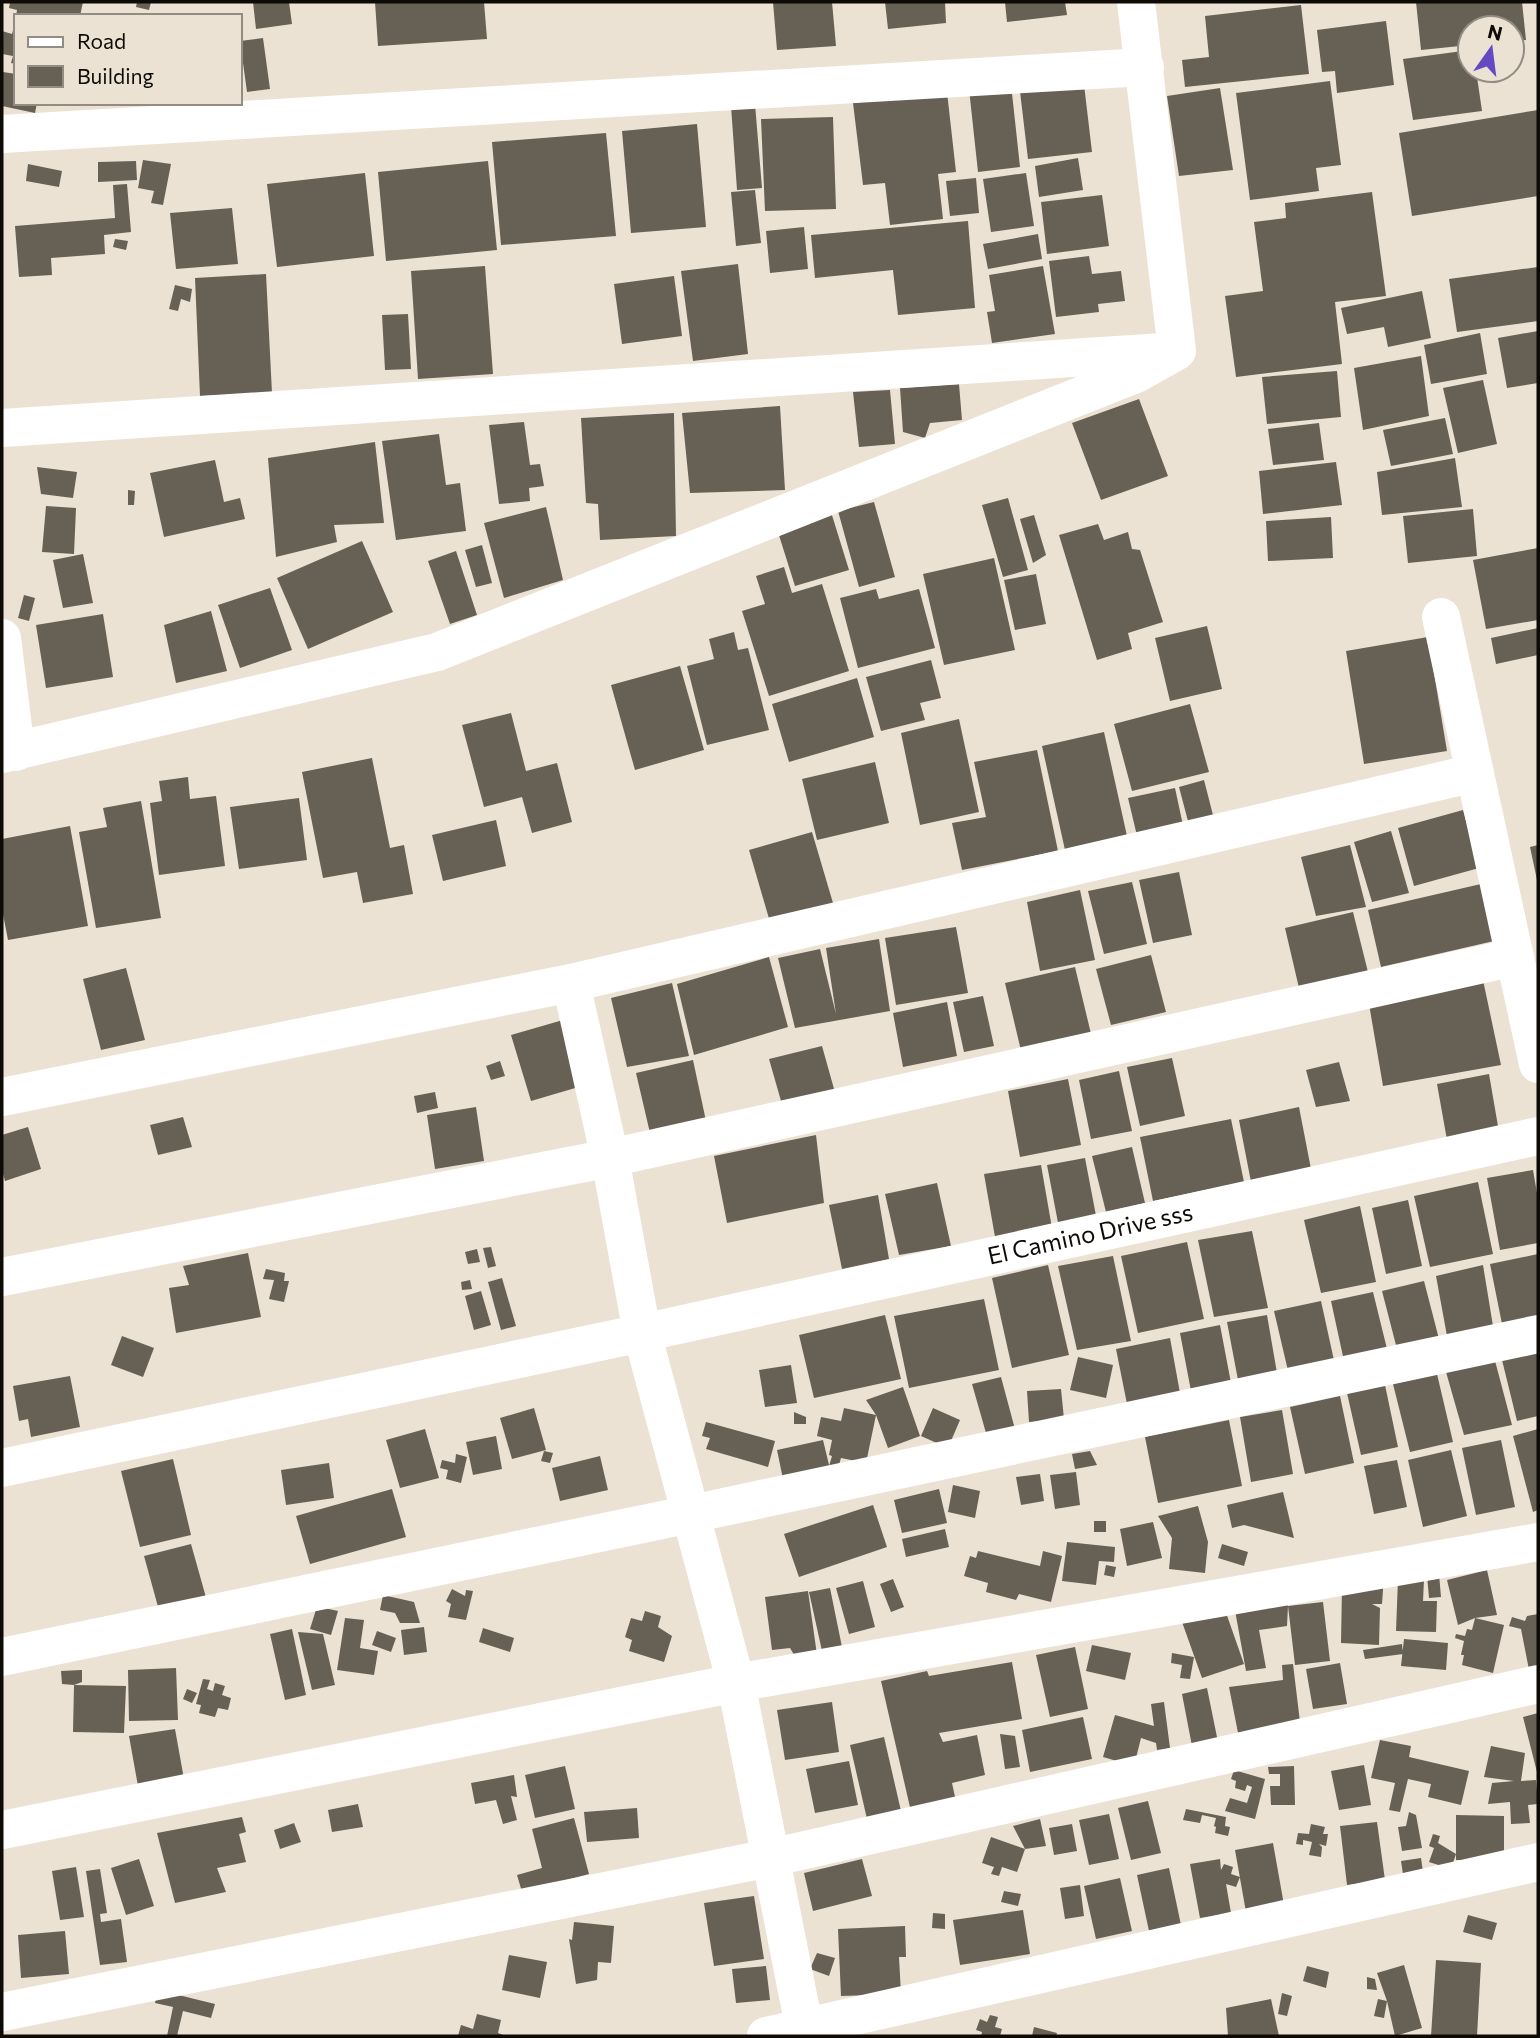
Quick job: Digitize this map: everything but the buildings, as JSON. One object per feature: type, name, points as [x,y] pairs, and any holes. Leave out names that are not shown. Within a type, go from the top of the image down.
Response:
[{"type":"street","points":[[1136,2],[1177,351]]},
{"type":"street","points":[[2,134],[1145,67]]},
{"type":"street","points":[[2,428],[1177,351]]},
{"type":"street","points":[[2,638],[9,753],[437,652],[1138,373],[1177,351]]},
{"type":"street","points":[[1441,617],[1538,1064]]},
{"type":"street","points":[[2,1097],[571,983],[1475,773]]},
{"type":"street","points":[[2,1277],[610,1158],[1515,957]]},
{"type":"street","points":[[571,983],[610,1158],[642,1333],[737,1684],[805,2032]]},
{"type":"street","name":"El Camino Drive sss","points":[[2,1468],[642,1333],[1538,1136]]},
{"type":"street","points":[[2,1657],[1538,1334]]},
{"type":"street","points":[[2,1830],[737,1684],[1538,1542]]},
{"type":"street","points":[[2,2012],[770,1858],[1538,1684]]},
{"type":"street","points":[[766,2036],[805,2032],[1538,1862]]}]
